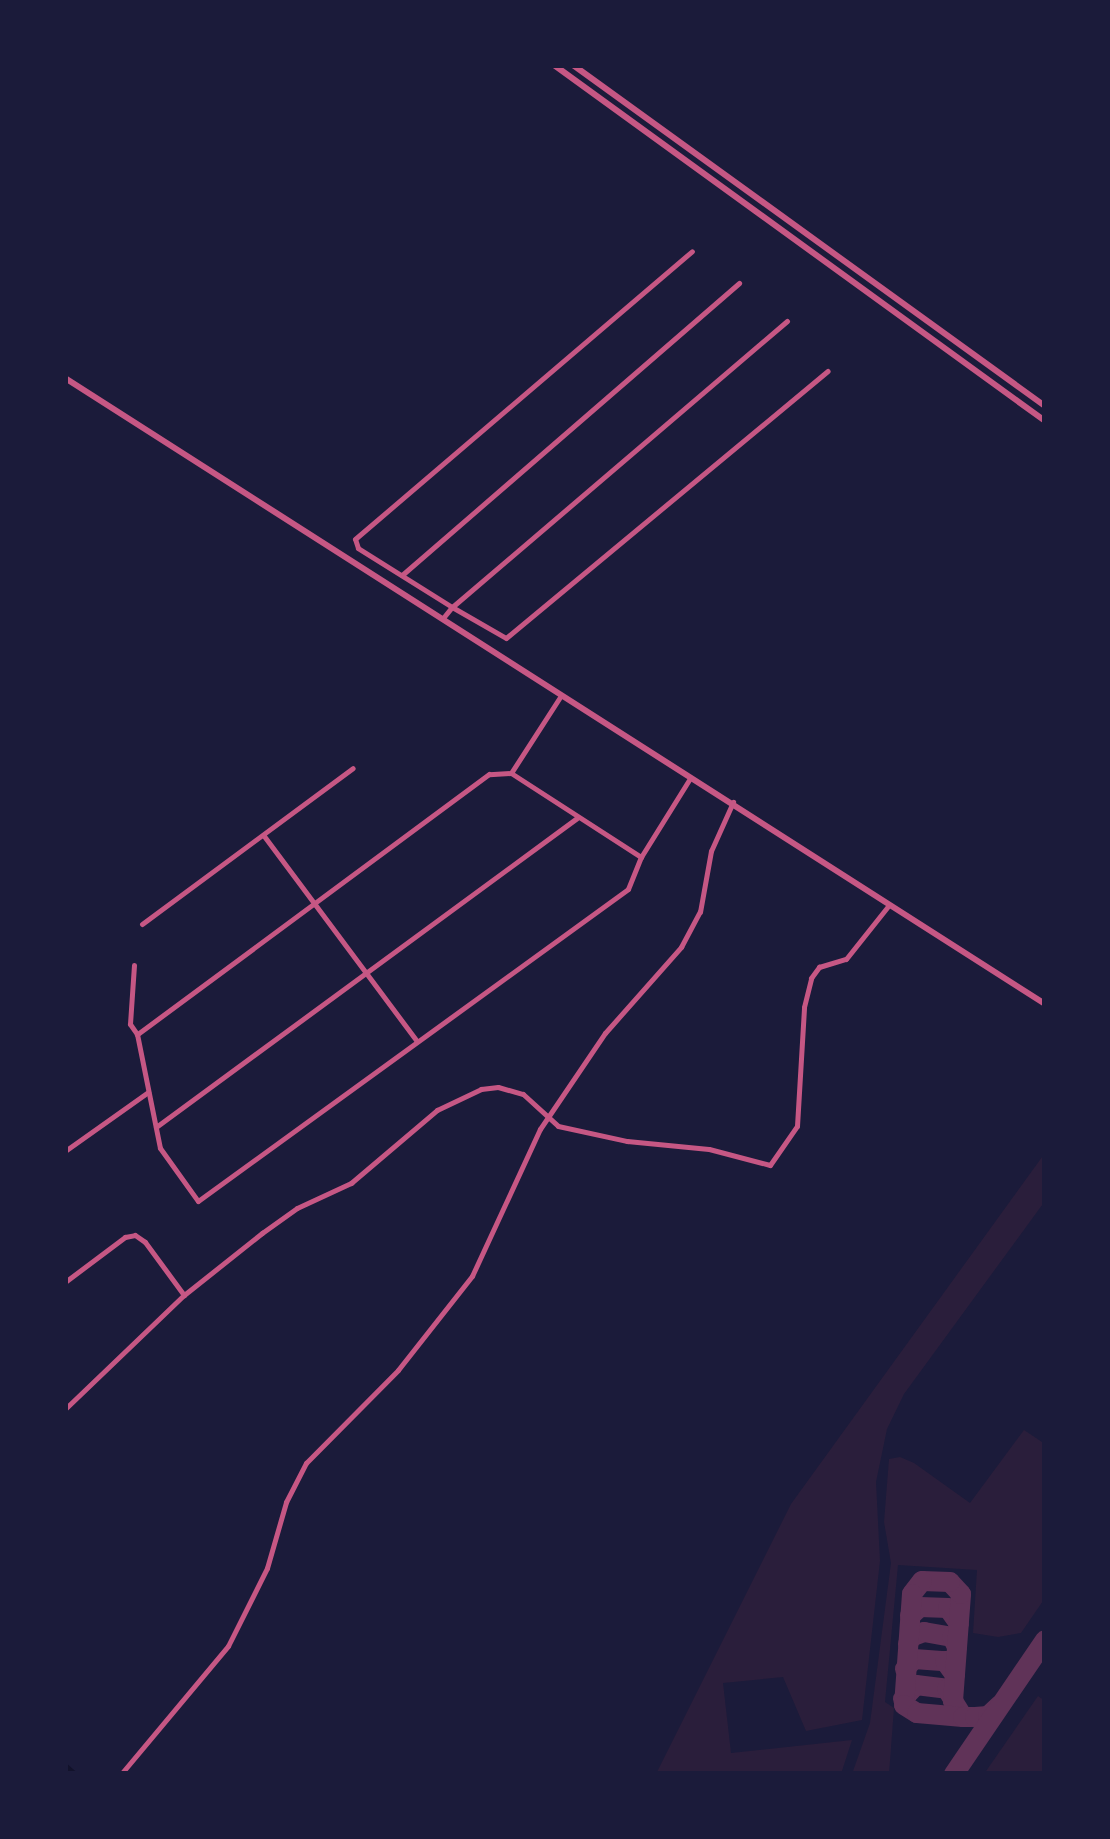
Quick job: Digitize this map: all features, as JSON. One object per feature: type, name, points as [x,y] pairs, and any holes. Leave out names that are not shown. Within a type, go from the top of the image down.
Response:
[{"type":"street","points":[[554,65],[1045,421]]},
{"type":"street","points":[[573,65],[1045,406]]},
{"type":"street","points":[[692,251],[355,538],[358,548],[506,638],[828,371]]},
{"type":"street","points":[[402,575],[740,283]]},
{"type":"street","points":[[442,618],[787,321]]},
{"type":"street","points":[[65,378],[1045,1004]]},
{"type":"street","points":[[510,774],[560,697]]},
{"type":"street","points":[[142,924],[353,768]]},
{"type":"street","points":[[137,1034],[489,774],[510,774],[641,857]]},
{"type":"street","points":[[134,965],[130,1024],[137,1034],[160,1148],[196,1198],[205,1200],[628,889],[641,857],[689,780]]},
{"type":"street","points":[[121,1774],[228,1646],[267,1568],[286,1502],[306,1463],[398,1370],[481,1263],[522,1164],[548,1119],[606,1034],[669,963],[692,930],[703,901],[711,851],[733,802]]},
{"type":"street","points":[[156,1127],[576,818]]},
{"type":"street","points":[[264,836],[417,1041]]},
{"type":"street","points":[[65,1409],[184,1296],[297,1208],[352,1183],[437,1110],[481,1089],[512,1089],[558,1126],[616,1139],[689,1146],[770,1165],[797,1126],[804,1007],[811,978],[819,966],[846,959],[888,904]]},
{"type":"street","points":[[65,1151],[148,1092]]},
{"type":"street","points":[[65,1282],[125,1237],[135,1235],[145,1242],[184,1296]]},
{"type":"shaded area","points":[[1045,1153],[1045,1201],[904,1394],[887,1429],[876,1482],[880,1561],[862,1720],[806,1731],[783,1677],[723,1683],[731,1753],[852,1740],[841,1774],[656,1774],[791,1504]]},
{"type":"shaded area","points":[[1024,1430],[1045,1444],[1045,1598],[1021,1633],[998,1637],[973,1633],[977,1570],[898,1565],[885,1702],[894,1708],[889,1774],[852,1774],[870,1723],[891,1563],[884,1522],[889,1459],[900,1457],[914,1463],[970,1503]]},
{"type":"shaded area","points":[[1038,1696],[1045,1701],[1045,1774],[984,1774]]},
{"type":"waterway","points":[[65,1768],[72,1774]]},
{"type":"taxiway","points":[[963,1717],[953,1701],[961,1594],[950,1582],[922,1581],[912,1594],[904,1705],[917,1713],[963,1717],[988,1716],[1000,1705]]},
{"type":"taxiway","points":[[910,1616],[920,1607],[948,1608],[959,1624]]},
{"type":"taxiway","points":[[908,1644],[911,1637],[924,1632],[952,1637],[957,1647]]},
{"type":"taxiway","points":[[954,1774],[1045,1640]]},
{"type":"taxiway","points":[[905,1669],[914,1659],[945,1661],[955,1675]]},
{"type":"taxiway","points":[[903,1699],[916,1685],[947,1689],[953,1699]]}]
